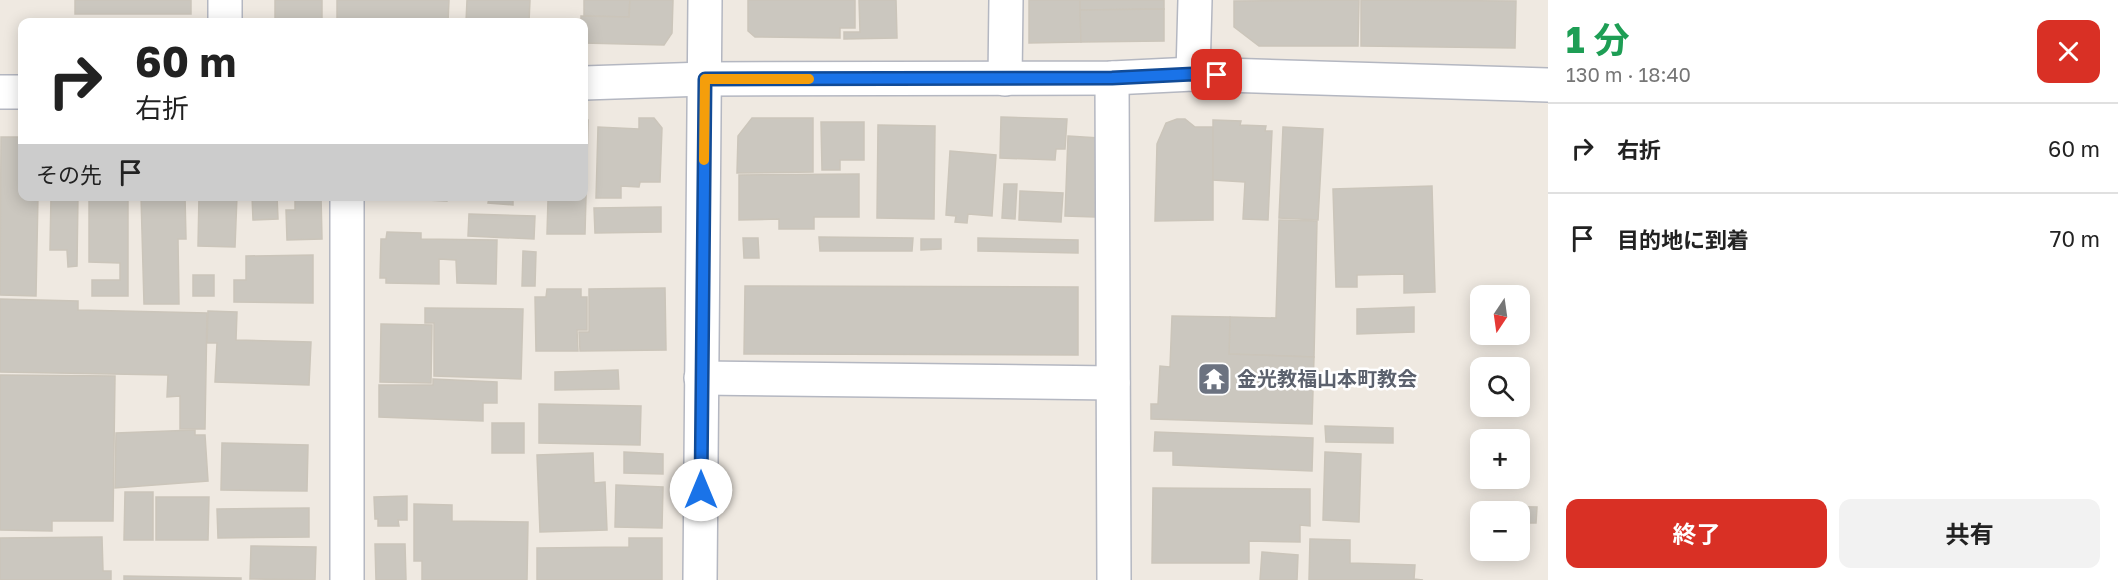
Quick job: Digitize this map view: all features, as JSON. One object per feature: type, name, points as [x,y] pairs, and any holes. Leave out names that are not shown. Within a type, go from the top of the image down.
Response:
[{"type":"street","points":[[225,0],[225,18]]},
{"type":"street","points":[[700,580],[705,0]]},
{"type":"street","points":[[1005,79],[1006,0]]},
{"type":"street","points":[[1193,74],[1195,0]]},
{"type":"street","points":[[588,83],[705,79],[1112,78],[1193,74],[1548,85]]},
{"type":"street","points":[[1112,78],[1114,580]]},
{"type":"street","points":[[0,92],[18,92]]},
{"type":"street","points":[[347,201],[347,580]]},
{"type":"street","points":[[702,378],[1113,383]]},
{"type":"building","points":[[75,0],[191,0],[191,14],[75,14]]},
{"type":"building","points":[[275,0],[322,0],[322,18],[275,18]]},
{"type":"building","points":[[337,0],[449,0],[448,18],[337,18]]},
{"type":"building","points":[[467,0],[530,0],[529,18],[466,18]]},
{"type":"building","points":[[584,0],[630,0],[629,17],[584,16]]},
{"type":"building","points":[[630,0],[673,0],[672,33],[664,45],[588,43],[588,18],[581,18],[581,16],[629,17]]},
{"type":"building","points":[[748,0],[855,0],[855,28],[840,28],[840,38],[755,37],[748,31]]},
{"type":"building","points":[[859,0],[896,0],[897,38],[844,39],[844,32],[860,32]]},
{"type":"building","points":[[1029,0],[1080,0],[1081,42],[1029,43]]},
{"type":"building","points":[[1080,0],[1164,0],[1164,9],[1080,10]]},
{"type":"building","points":[[1359,0],[1358,46],[1259,46],[1234,27],[1234,1]]},
{"type":"building","points":[[1361,0],[1516,1],[1515,48],[1361,46]]},
{"type":"building","points":[[1164,9],[1164,41],[1081,42],[1080,10]]},
{"type":"building","points":[[1001,117],[1067,119],[1065,149],[1056,149],[1055,160],[1000,158]]},
{"type":"building","points":[[639,118],[654,118],[662,128],[660,182],[640,182],[639,187],[621,186],[621,198],[596,198],[598,127],[639,129]]},
{"type":"building","points":[[752,118],[813,118],[813,172],[737,173],[738,136]]},
{"type":"building","points":[[1185,119],[1195,127],[1213,127],[1213,220],[1155,221],[1157,144],[1166,123]]},
{"type":"building","points":[[1213,120],[1241,121],[1240,125],[1266,126],[1265,131],[1272,131],[1268,220],[1243,219],[1245,182],[1213,180]]},
{"type":"building","points":[[821,122],[864,122],[864,160],[840,160],[840,170],[822,170]]},
{"type":"building","points":[[878,125],[935,126],[934,219],[877,218]]},
{"type":"building","points":[[1283,127],[1323,129],[1318,220],[1279,218]]},
{"type":"building","points":[[1068,136],[1099,138],[1095,217],[1065,216]]},
{"type":"building","points":[[1,137],[18,137],[18,201],[38,201],[36,296],[0,295]]},
{"type":"building","points":[[950,151],[996,155],[992,216],[968,214],[967,223],[955,222],[956,216],[946,215]]},
{"type":"building","points":[[859,174],[859,217],[814,217],[814,229],[779,229],[779,219],[739,220],[739,175]]},
{"type":"building","points":[[1004,184],[1017,184],[1015,219],[1002,218]]},
{"type":"building","points":[[1432,186],[1435,292],[1404,293],[1404,274],[1357,275],[1357,287],[1336,287],[1333,189]]},
{"type":"building","points":[[1020,191],[1063,193],[1061,222],[1019,220]]},
{"type":"building","points":[[51,201],[78,201],[77,266],[68,267],[67,250],[50,250]]},
{"type":"building","points":[[89,201],[128,201],[128,296],[92,296],[92,280],[120,280],[120,263],[89,262]]},
{"type":"building","points":[[141,201],[185,201],[186,239],[178,239],[179,304],[144,304]]},
{"type":"building","points":[[199,201],[237,201],[235,247],[198,246]]},
{"type":"building","points":[[252,201],[277,201],[278,219],[253,220]]},
{"type":"building","points":[[295,201],[321,201],[322,239],[287,240],[286,210],[295,210]]},
{"type":"building","points":[[488,201],[513,201],[513,205],[488,203]]},
{"type":"building","points":[[548,201],[586,201],[585,234],[547,234]]},
{"type":"building","points":[[661,207],[661,232],[595,233],[594,208]]},
{"type":"building","points":[[469,214],[535,216],[534,239],[468,236]]},
{"type":"building","points":[[1279,220],[1317,221],[1314,357],[1229,354],[1230,317],[1276,318]]},
{"type":"building","points":[[387,232],[421,233],[421,239],[497,240],[496,284],[457,283],[456,260],[439,259],[439,284],[386,283],[386,278],[380,278],[381,239],[386,239]]},
{"type":"building","points":[[819,237],[913,238],[912,251],[820,251]]},
{"type":"building","points":[[743,238],[758,238],[759,258],[744,258]]},
{"type":"building","points":[[978,238],[1078,240],[1078,253],[978,251]]},
{"type":"building","points":[[921,239],[941,239],[941,249],[921,250]]},
{"type":"building","points":[[523,251],[536,252],[535,286],[522,286]]},
{"type":"building","points":[[313,255],[313,303],[234,302],[234,280],[246,280],[246,256]]},
{"type":"building","points":[[193,275],[214,275],[214,296],[193,296]]},
{"type":"building","points":[[745,286],[1078,287],[1078,355],[744,354]]},
{"type":"building","points":[[665,288],[666,350],[580,351],[579,332],[589,332],[589,289]]},
{"type":"building","points":[[547,289],[581,289],[581,297],[587,297],[587,330],[577,330],[578,351],[536,351],[535,297],[546,297]]},
{"type":"building","points":[[0,299],[78,301],[78,310],[207,313],[205,429],[180,429],[180,396],[167,397],[168,375],[0,372]]},
{"type":"building","points":[[1414,307],[1414,332],[1357,334],[1357,309]]},
{"type":"building","points":[[425,308],[523,309],[521,379],[434,376],[434,323],[425,323]]},
{"type":"building","points":[[208,311],[237,312],[236,340],[311,342],[309,385],[215,382],[217,343],[207,343]]},
{"type":"building","points":[[1172,316],[1230,317],[1229,354],[1314,357],[1312,424],[1151,419],[1151,404],[1158,404],[1160,366],[1170,367]]},
{"type":"building","points":[[381,324],[432,325],[431,383],[380,382]]},
{"type":"building","points":[[618,370],[619,389],[555,390],[555,372]]},
{"type":"building","points":[[0,375],[115,376],[113,521],[52,521],[52,531],[0,530]]},
{"type":"building","points":[[433,379],[497,382],[497,403],[483,403],[483,421],[379,417],[379,385],[433,385]]},
{"type":"building","points":[[539,404],[641,406],[640,445],[539,443]]},
{"type":"building","points":[[492,423],[524,423],[524,453],[492,453]]},
{"type":"building","points":[[1325,426],[1393,428],[1393,443],[1326,442]]},
{"type":"building","points":[[195,430],[195,435],[205,435],[208,481],[115,488],[116,433]]},
{"type":"building","points":[[1155,432],[1313,438],[1312,471],[1173,465],[1173,451],[1154,451]]},
{"type":"building","points":[[222,443],[308,445],[307,491],[221,490]]},
{"type":"building","points":[[624,452],[663,454],[663,474],[624,473]]},
{"type":"building","points":[[1325,452],[1361,454],[1359,522],[1323,520]]},
{"type":"building","points":[[593,453],[594,483],[605,482],[607,530],[540,532],[537,455]]},
{"type":"building","points":[[616,485],[663,487],[662,528],[615,527]]},
{"type":"building","points":[[1153,488],[1310,489],[1310,526],[1300,525],[1300,542],[1249,541],[1249,563],[1152,563]]},
{"type":"building","points":[[125,492],[153,492],[153,540],[124,540]]},
{"type":"building","points":[[407,496],[407,520],[398,520],[399,526],[378,526],[378,519],[375,519],[374,497]]},
{"type":"building","points":[[156,497],[209,497],[208,540],[156,540]]},
{"type":"building","points":[[414,504],[452,505],[452,521],[528,522],[527,580],[422,580],[422,561],[414,561]]},
{"type":"building","points":[[1530,507],[1537,507],[1536,523],[1530,523]]},
{"type":"building","points":[[309,508],[309,537],[218,538],[217,509]]},
{"type":"building","points":[[102,537],[103,571],[111,571],[111,580],[0,580],[0,538]]},
{"type":"building","points":[[629,538],[662,538],[662,580],[537,580],[537,548],[629,547]]},
{"type":"building","points":[[1310,539],[1350,540],[1350,563],[1415,565],[1414,579],[1423,580],[1309,580]]},
{"type":"building","points":[[375,544],[405,544],[406,580],[376,580]]},
{"type":"building","points":[[251,546],[316,547],[315,580],[250,579]]},
{"type":"building","points":[[1262,552],[1298,555],[1297,580],[1260,580]]},
{"type":"building","points":[[124,576],[241,578],[241,580],[124,580]]},
{"type":"slow traffic","points":[[704,160],[705,79],[809,79]]},
{"type":"place","name":"金光教福山本町教会","points":[[1214,379]]},
{"type":"route","points":[[701,490],[705,79],[1112,78],[1217,75]]}]
